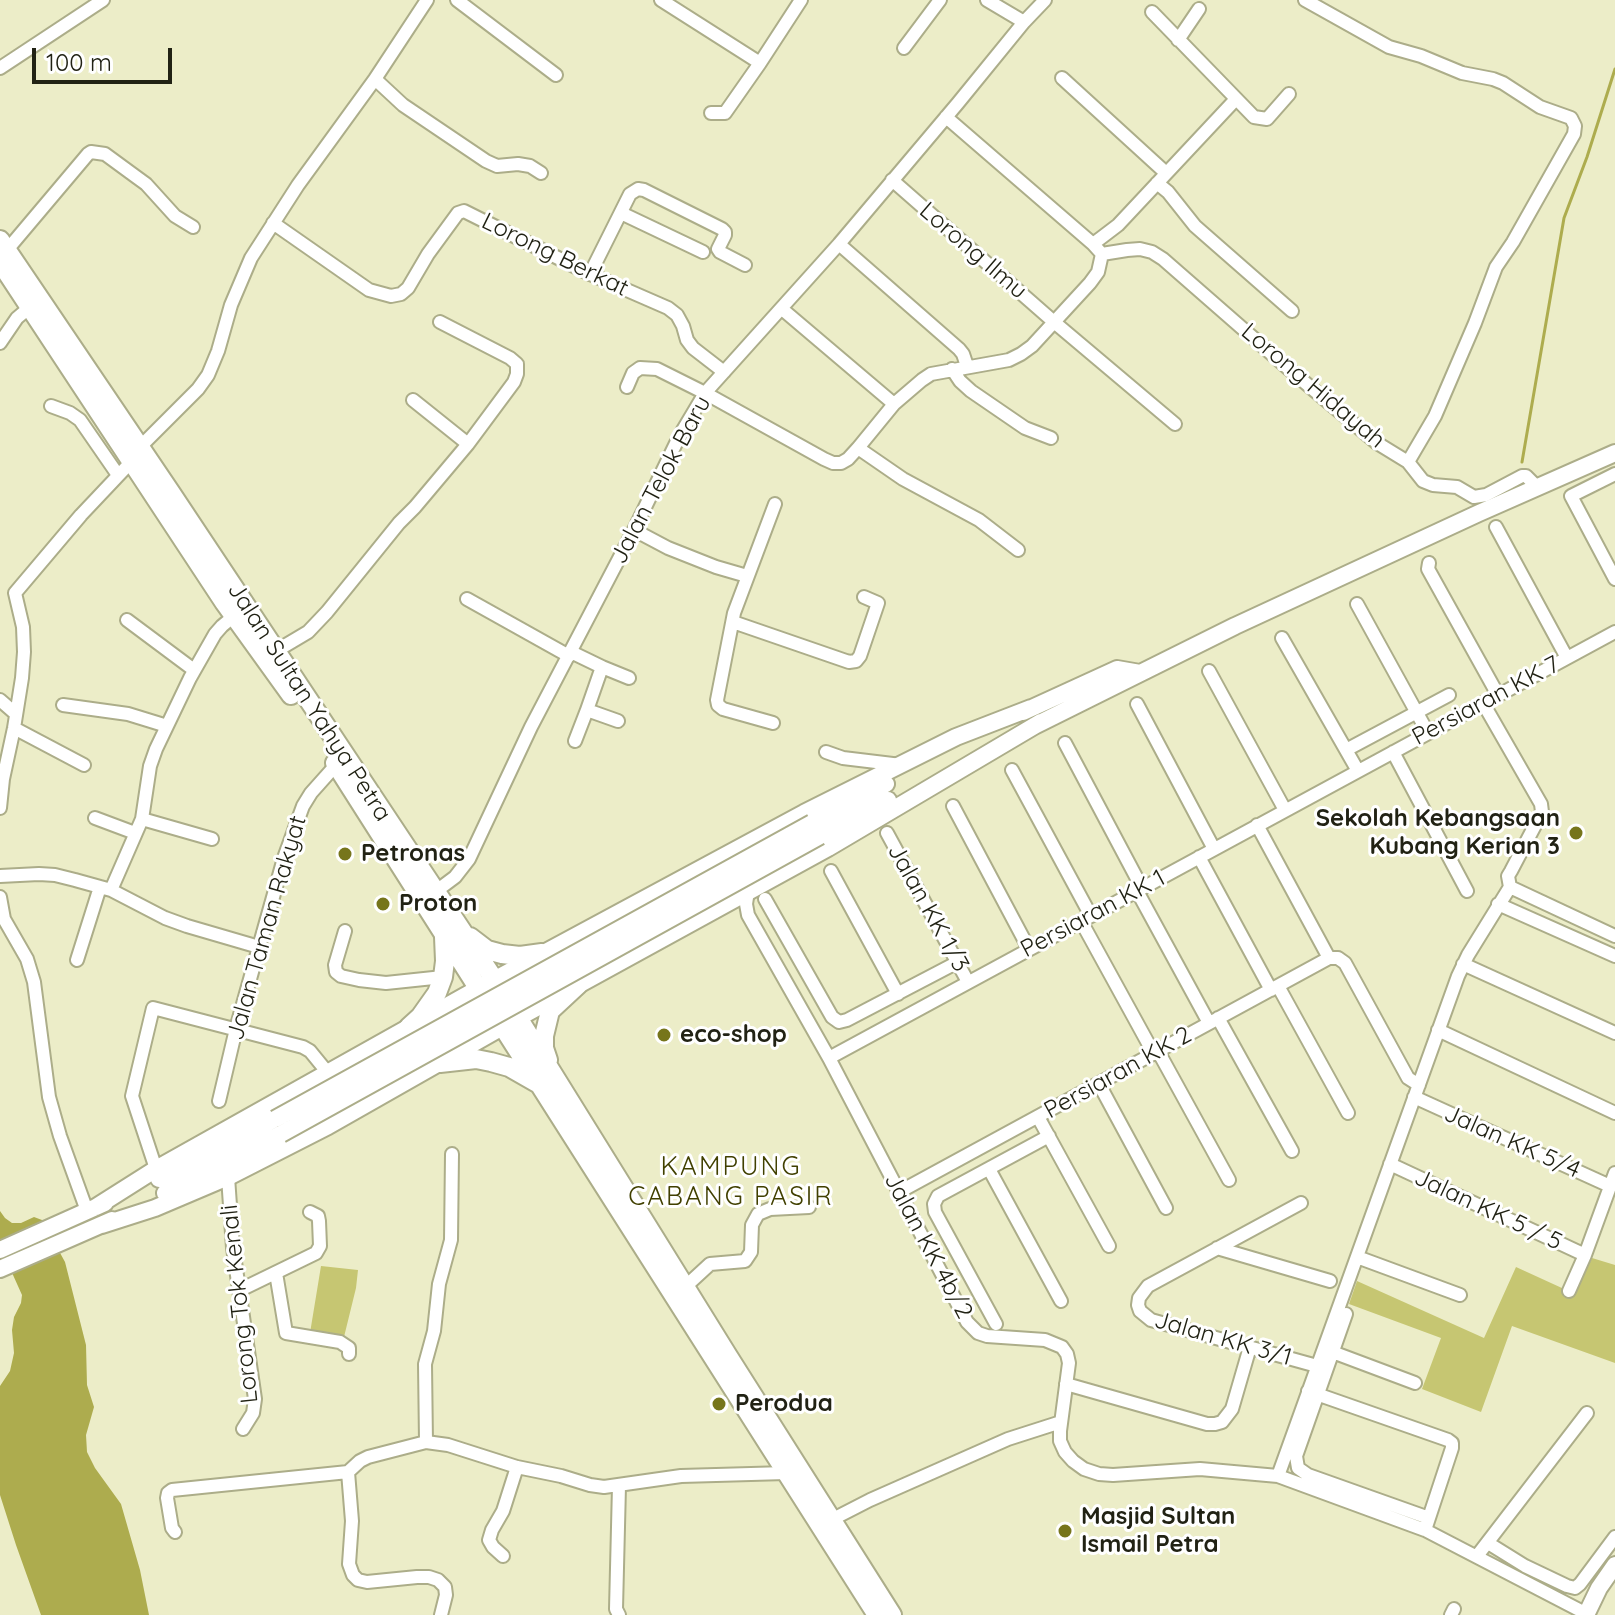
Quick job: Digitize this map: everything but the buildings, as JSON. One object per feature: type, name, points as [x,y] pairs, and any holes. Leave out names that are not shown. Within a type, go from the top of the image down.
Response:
[{"type":"highway","name":"Jalan Sultan Yahya Petra","points":[[2,251],[336,765],[451,930],[685,1287],[892,1615]]},
{"type":"highway","name":"Jalan Sultan Yahya Petra","points":[[2,251],[30,307],[136,454]]},
{"type":"highway","name":"Jalan Sultan Yahya Petra","points":[[230,601],[276,651],[435,892],[451,930]]},
{"type":"highway","points":[[409,1027],[437,993],[451,930],[487,950],[502,954],[520,956],[542,953]]},
{"type":"highway","points":[[448,1058],[491,1062],[546,1079],[544,1048],[550,1011],[578,985]]},
{"type":"highway","name":"Jalan Sultan Yahya Petra","points":[[546,1079],[786,1473],[877,1615]]},
{"type":"main road","points":[[816,830],[1249,619],[1615,453]]},
{"type":"main road","points":[[87,1211],[486,984],[804,813],[956,737],[1031,708],[1117,669],[1140,673]]},
{"type":"main road","points":[[96,1228],[1031,708]]},
{"type":"main road","points":[[0,1269],[228,1177],[328,1126],[828,848],[1041,722]]},
{"type":"main road","points":[[521,965],[524,984],[531,990],[554,998]]},
{"type":"main road","points":[[438,1011],[453,1013],[457,1020],[460,1038],[448,1058]]},
{"type":"main road","points":[[0,1250],[278,1126]]},
{"type":"main road","points":[[1586,1614],[1615,1565]]},
{"type":"main road","points":[[1586,1614],[1615,1584]]},
{"type":"street","points":[[0,808],[24,652],[23,627],[8,591],[208,375],[231,305],[251,258],[427,0]]},
{"type":"street","points":[[457,0],[556,75]]},
{"type":"street","points":[[661,0],[760,63]]},
{"type":"street","points":[[711,113],[725,113],[801,0]]},
{"type":"street","points":[[904,48],[940,0]]},
{"type":"street","points":[[987,0],[1024,22]]},
{"type":"street","name":"Jalan Telok Baru","points":[[435,892],[455,877],[469,859],[531,727],[680,435],[705,393],[839,244],[1045,0]]},
{"type":"street","points":[[1305,0],[1389,47],[1462,73],[1503,83],[1540,107],[1571,118],[1575,126],[1574,134],[1496,267],[1435,416],[1408,462]]},
{"type":"street","points":[[0,68],[100,1]]},
{"type":"street","points":[[1178,40],[1199,9]]},
{"type":"street","points":[[1152,12],[1254,117],[1267,119],[1289,94]]},
{"type":"street","points":[[1062,78],[1161,178],[1195,226],[1292,311]]},
{"type":"street","points":[[375,79],[403,105],[486,161],[497,166],[530,166],[541,173]]},
{"type":"street","points":[[627,387],[633,373],[640,368],[657,369],[824,459],[841,463],[858,448],[894,404],[931,374],[1009,360],[1032,346],[1098,272],[1098,249],[1109,233],[1236,99]]},
{"type":"street","points":[[946,117],[1098,249]]},
{"type":"street","points":[[2,251],[91,152],[105,154],[146,184],[175,216],[193,227]]},
{"type":"street","name":"Lorong Ilmu","points":[[892,180],[1175,424]]},
{"type":"street","points":[[590,274],[621,213],[638,189],[722,229],[725,235],[718,249],[745,265]]},
{"type":"street","name":"Lorong Berkat","points":[[273,223],[369,290],[391,296],[401,294],[408,288],[428,254],[458,213],[464,211],[590,274],[668,308],[677,315],[693,348],[724,372]]},
{"type":"street","points":[[621,213],[703,252]]},
{"type":"street","points":[[839,244],[959,349],[967,366]]},
{"type":"street","name":"Lorong Hidayah","points":[[1098,249],[1140,249],[1163,259],[1377,443],[1408,462],[1423,481],[1457,487],[1474,497],[1486,495],[1522,476],[1537,487]]},
{"type":"street","points":[[0,343],[17,318],[30,307]]},
{"type":"street","points":[[782,309],[894,404]]},
{"type":"street","points":[[276,651],[308,632],[327,612],[468,444],[514,382],[517,364],[510,358],[440,322]]},
{"type":"street","points":[[952,369],[971,391],[1025,428],[1051,438]]},
{"type":"street","points":[[413,400],[468,444]]},
{"type":"street","points":[[51,406],[80,420],[118,475]]},
{"type":"street","points":[[858,448],[903,479],[979,520],[1018,550]]},
{"type":"street","points":[[1615,474],[1571,496],[1609,553],[1615,579]]},
{"type":"street","points":[[773,723],[723,709],[717,700],[733,622],[775,504]]},
{"type":"street","points":[[1496,527],[1567,658]]},
{"type":"street","points":[[634,530],[668,548],[747,576]]},
{"type":"street","points":[[1429,563],[1428,569],[1498,695]]},
{"type":"street","points":[[733,622],[849,662],[856,661],[878,603],[864,597]]},
{"type":"street","points":[[467,599],[570,654],[629,678]]},
{"type":"street","points":[[77,960],[106,889],[142,819],[150,766],[167,726],[194,670],[222,626],[230,601]]},
{"type":"street","points":[[1357,604],[1428,733]]},
{"type":"street","points":[[127,620],[194,670]]},
{"type":"street","name":"Persiaran KK 7","points":[[1358,771],[1615,632]]},
{"type":"street","points":[[1282,638],[1358,771]]},
{"type":"street","points":[[575,741],[602,667]]},
{"type":"street","points":[[1209,671],[1285,810]]},
{"type":"street","points":[[1346,750],[1449,695]]},
{"type":"street","points":[[0,700],[16,714]]},
{"type":"street","points":[[1281,1476],[1328,1351],[1357,1257],[1463,964],[1510,887],[1508,876],[1542,812],[1541,804],[1483,703]]},
{"type":"street","points":[[1137,704],[1214,849]]},
{"type":"street","points":[[63,705],[128,714],[167,726]]},
{"type":"street","points":[[587,710],[618,721]]},
{"type":"street","points":[[14,728],[84,765]]},
{"type":"street","points":[[1065,743],[1139,889],[1292,1151]]},
{"type":"street","points":[[826,752],[843,758],[901,765]]},
{"type":"street","points":[[1393,752],[1467,891]]},
{"type":"street","name":"Jalan Taman Rakyat","points":[[219,1101],[284,858],[303,806],[336,765]]},
{"type":"street","points":[[1012,770],[1156,1052],[1229,1180]]},
{"type":"street","name":"Persiaran KK 1","points":[[829,1058],[1358,771]]},
{"type":"street","points":[[953,806],[1029,949]]},
{"type":"street","points":[[95,818],[135,833]]},
{"type":"street","points":[[142,819],[212,839]]},
{"type":"street","points":[[1257,825],[1334,958],[1345,963],[1416,1091]]},
{"type":"street","name":"Jalan KK 1/3","points":[[887,833],[968,982]]},
{"type":"street","points":[[1199,857],[1348,1113]]},
{"type":"street","points":[[831,871],[898,994]]},
{"type":"street","points":[[0,876],[55,875],[106,889],[165,918],[212,935],[259,947]]},
{"type":"street","points":[[1510,887],[1615,936]]},
{"type":"street","name":"Jalan KK 4b/2","points":[[748,891],[748,915],[829,1058],[967,1322],[978,1333],[995,1338],[1045,1340],[1062,1347],[1067,1354],[1069,1363],[1060,1441],[1065,1452],[1084,1469],[1113,1475],[1200,1469],[1281,1476],[1427,1524],[1477,1556],[1586,1614]]},
{"type":"street","points":[[0,897],[4,919],[27,959],[34,982],[49,1097],[87,1211]]},
{"type":"street","points":[[765,899],[832,1017],[839,1022],[958,962]]},
{"type":"street","points":[[1498,904],[1615,956]]},
{"type":"street","points":[[723,905],[748,915]]},
{"type":"street","points":[[345,931],[335,965],[336,972],[341,976],[386,983],[443,977]]},
{"type":"street","name":"Persiaran KK 2","points":[[899,1192],[1334,958]]},
{"type":"street","points":[[1463,964],[1615,1033]]},
{"type":"street","points":[[156,1169],[132,1096],[153,1008],[303,1047],[328,1073]]},
{"type":"street","points":[[1438,1030],[1615,1113]]},
{"type":"street","points":[[1099,1084],[1166,1208]]},
{"type":"street","name":"Jalan KK 5/4","points":[[1416,1091],[1610,1186]]},
{"type":"street","points":[[1038,1117],[1109,1246]]},
{"type":"street","points":[[996,1324],[935,1212],[934,1204],[938,1196],[1049,1136]]},
{"type":"street","points":[[972,1153],[986,1170],[1061,1301]]},
{"type":"street","points":[[426,1442],[425,1364],[434,1331],[439,1284],[451,1240],[452,1154]]},
{"type":"street","name":"Jalan KK 5 / 5","points":[[1390,1164],[1585,1255]]},
{"type":"street","points":[[1569,1291],[1615,1173]]},
{"type":"street","name":"Lorong Tok Kenali","points":[[228,1177],[233,1248],[255,1399],[253,1413],[243,1429]]},
{"type":"street","name":"Jalan KK 3/1","points":[[1301,1203],[1148,1286],[1139,1298],[1140,1311],[1151,1320],[1317,1366]]},
{"type":"street","points":[[685,1287],[710,1264],[745,1261],[751,1252],[752,1225],[758,1214],[770,1209],[809,1207]]},
{"type":"street","points":[[240,1290],[318,1251],[319,1221],[310,1212]]},
{"type":"street","points":[[1217,1248],[1330,1281]]},
{"type":"street","points":[[1357,1257],[1460,1295]]},
{"type":"street","points":[[276,1273],[286,1333],[340,1342],[349,1348],[349,1354]]},
{"type":"street","points":[[952,1294],[973,1283]]},
{"type":"street","points":[[1313,1393],[1450,1441],[1452,1448],[1427,1524],[1308,1475],[1298,1468],[1296,1456],[1317,1366],[1346,1314]]},
{"type":"street","points":[[1066,1384],[1215,1424],[1222,1422],[1232,1409],[1250,1347]]},
{"type":"street","points":[[1328,1351],[1415,1383]]},
{"type":"street","points":[[1477,1556],[1587,1413]]},
{"type":"street","points":[[831,1520],[1008,1439],[1061,1422]]},
{"type":"street","points":[[175,1532],[167,1498],[172,1490],[348,1472],[368,1457],[426,1442],[448,1445],[517,1467],[590,1485],[619,1486],[681,1476],[786,1473]]},
{"type":"street","points":[[503,1556],[489,1540],[503,1511],[517,1467]]},
{"type":"street","points":[[1281,1476],[1298,1468]]},
{"type":"street","points":[[348,1472],[352,1521],[349,1564],[353,1575],[367,1582],[417,1577],[438,1580],[445,1587],[446,1595],[441,1615]]},
{"type":"street","points":[[619,1486],[616,1609],[619,1615]]},
{"type":"street","points":[[1488,1543],[1525,1566],[1575,1588],[1615,1537]]},
{"type":"shaded area","points":[[0,1211],[12,1223],[34,1217],[42,1220],[65,1262],[86,1345],[87,1385],[94,1407],[86,1435],[87,1452],[121,1504],[149,1615],[41,1615],[0,1495],[0,1386],[10,1371],[14,1353],[14,1317],[22,1295],[0,1246]]},
{"type":"shaded area","points":[[1592,1258],[1615,1265],[1615,1363],[1512,1326],[1481,1412],[1422,1389],[1441,1338],[1349,1304],[1357,1281],[1484,1338],[1516,1267],[1575,1294]]},
{"type":"shaded area","points":[[321,1266],[358,1270],[343,1341],[310,1333]]},
{"type":"waterway","points":[[1522,462],[1564,218],[1615,69]]},
{"type":"place","name":"Sekolah Kebangsaan Kubang Kerian 3","points":[[1576,833]]},
{"type":"place","name":"Petronas","points":[[345,854]]},
{"type":"place","name":"Proton","points":[[383,904]]},
{"type":"place","name":"eco-shop","points":[[664,1035]]},
{"type":"place","name":"Perodua","points":[[719,1404]]},
{"type":"place","name":"Masjid Sultan Ismail Petra","points":[[1065,1531]]},
{"type":"district","name":"KAMPUNG CABANG PASIR","points":[[731,1182]]}]
